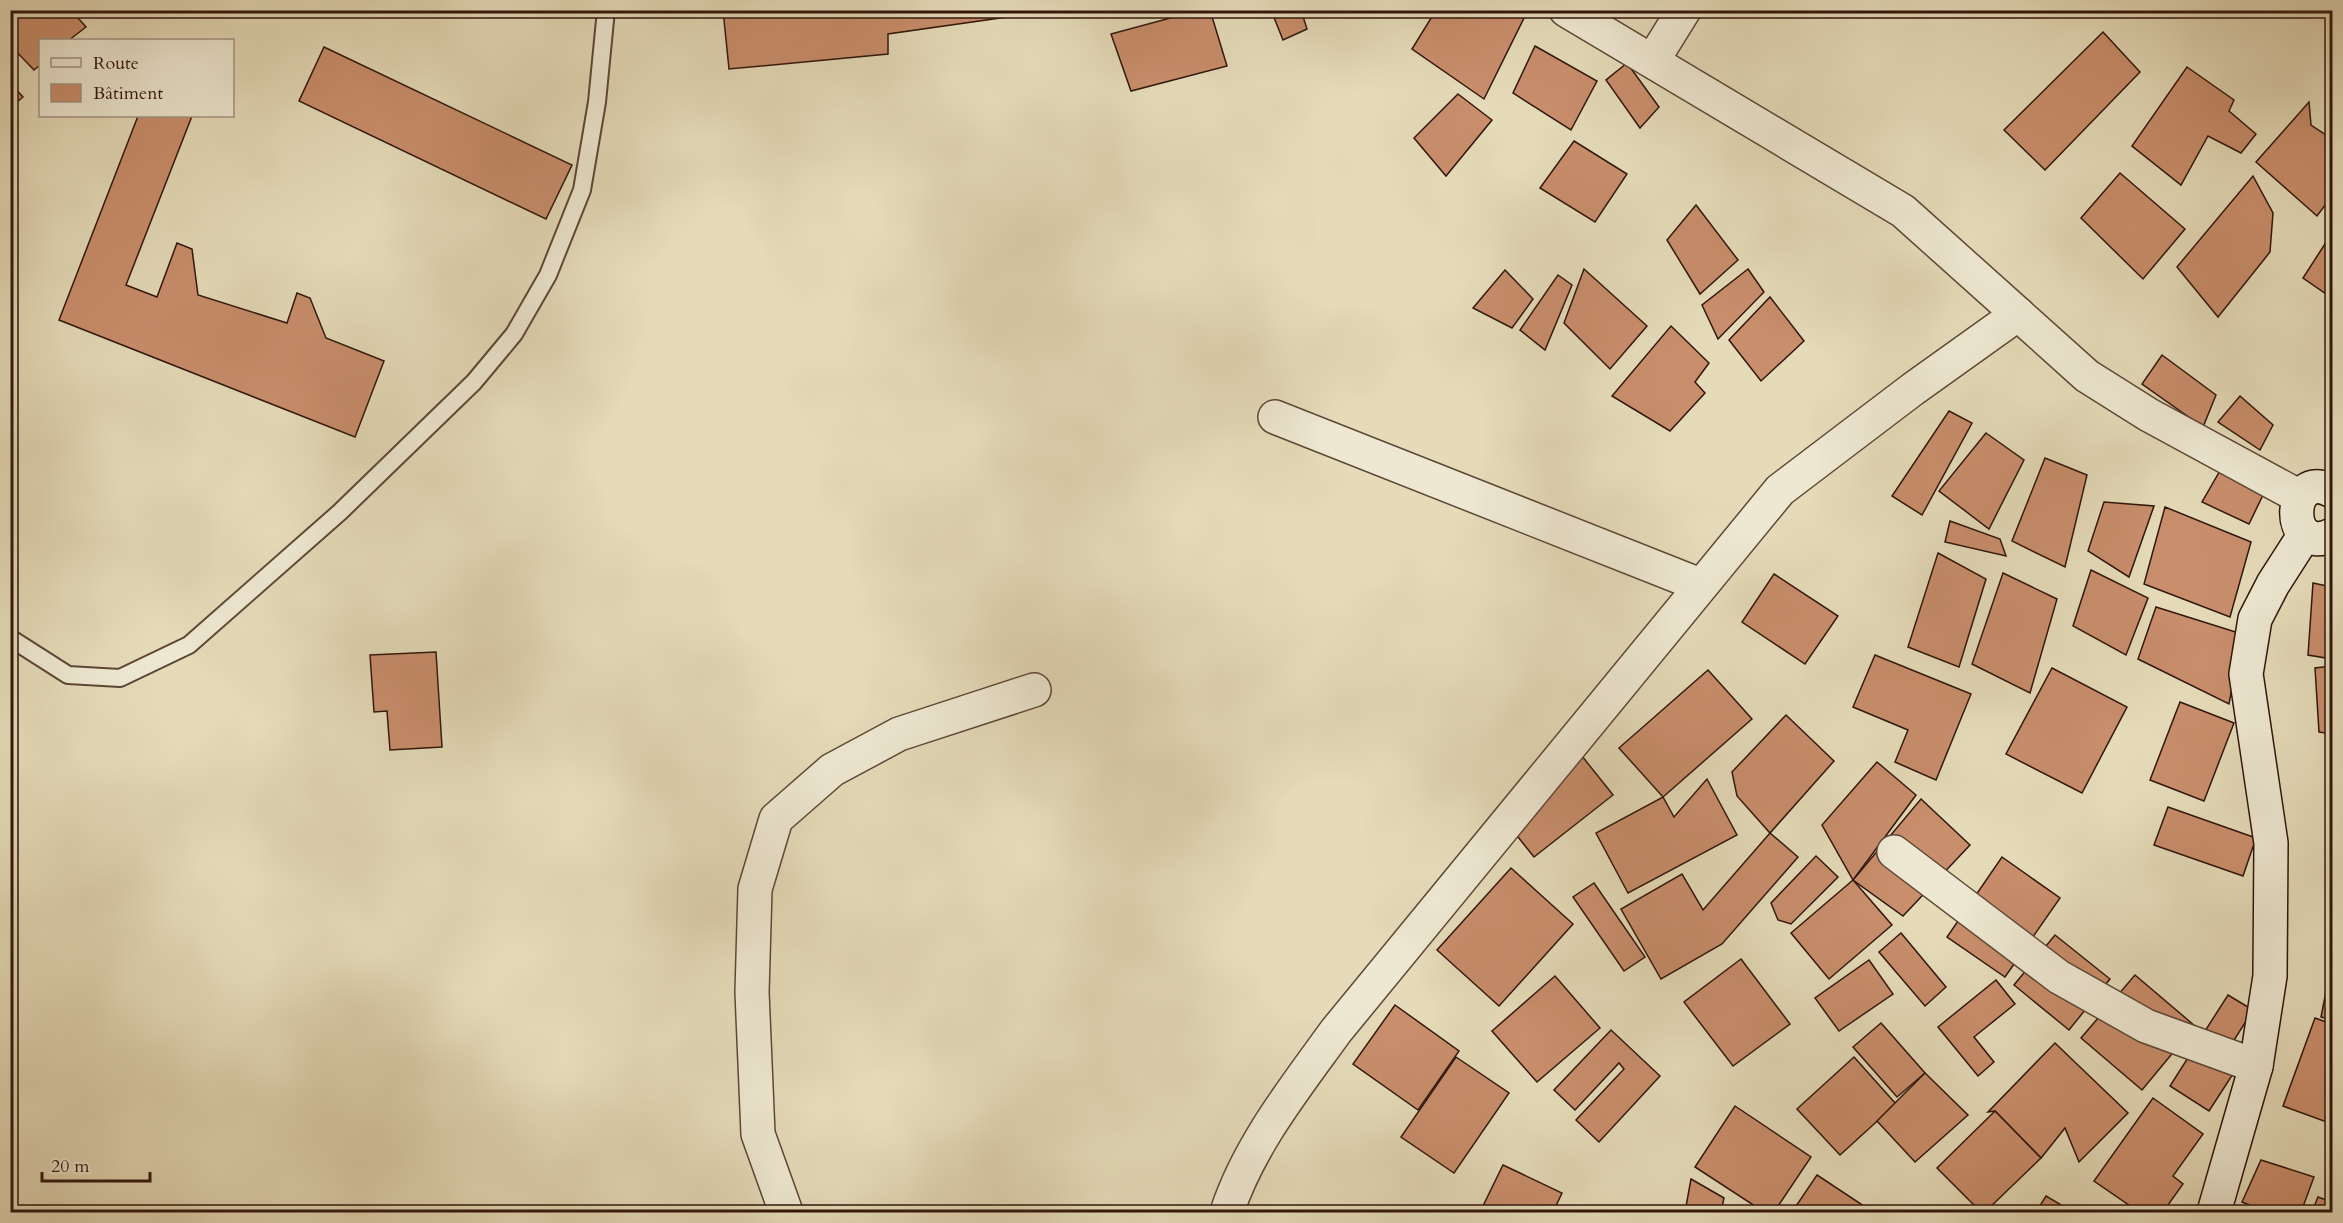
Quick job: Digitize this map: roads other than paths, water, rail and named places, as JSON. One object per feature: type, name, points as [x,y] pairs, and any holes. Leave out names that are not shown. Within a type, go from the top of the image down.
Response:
[{"type":"street","points":[[1566,10],[1903,211],[2087,376],[2149,415],[2300,497]]},
{"type":"street","points":[[1653,60],[1684,10]]},
{"type":"street","points":[[1227,1212],[1233,1194],[1273,1118],[1336,1031],[1780,490],[2018,314]]},
{"type":"street","points":[[1275,417],[1700,585]]},
{"type":"street","points":[[2214,1212],[2256,1066],[2270,976],[2271,843],[2246,674],[2255,619],[2273,584],[2319,535],[2297,523],[2295,510],[2300,497],[2311,488],[2326,487],[2332,491]]},
{"type":"street","points":[[786,1212],[758,1134],[752,992],[755,889],[776,819],[832,770],[899,734],[1034,690]]},
{"type":"street","points":[[1894,852],[2059,977],[2146,1026],[2256,1066]]},
{"type":"lane","points":[[10,638],[68,675],[120,678],[189,645],[340,512],[474,382],[514,334],[548,275],[582,190],[597,102],[606,10]]}]
